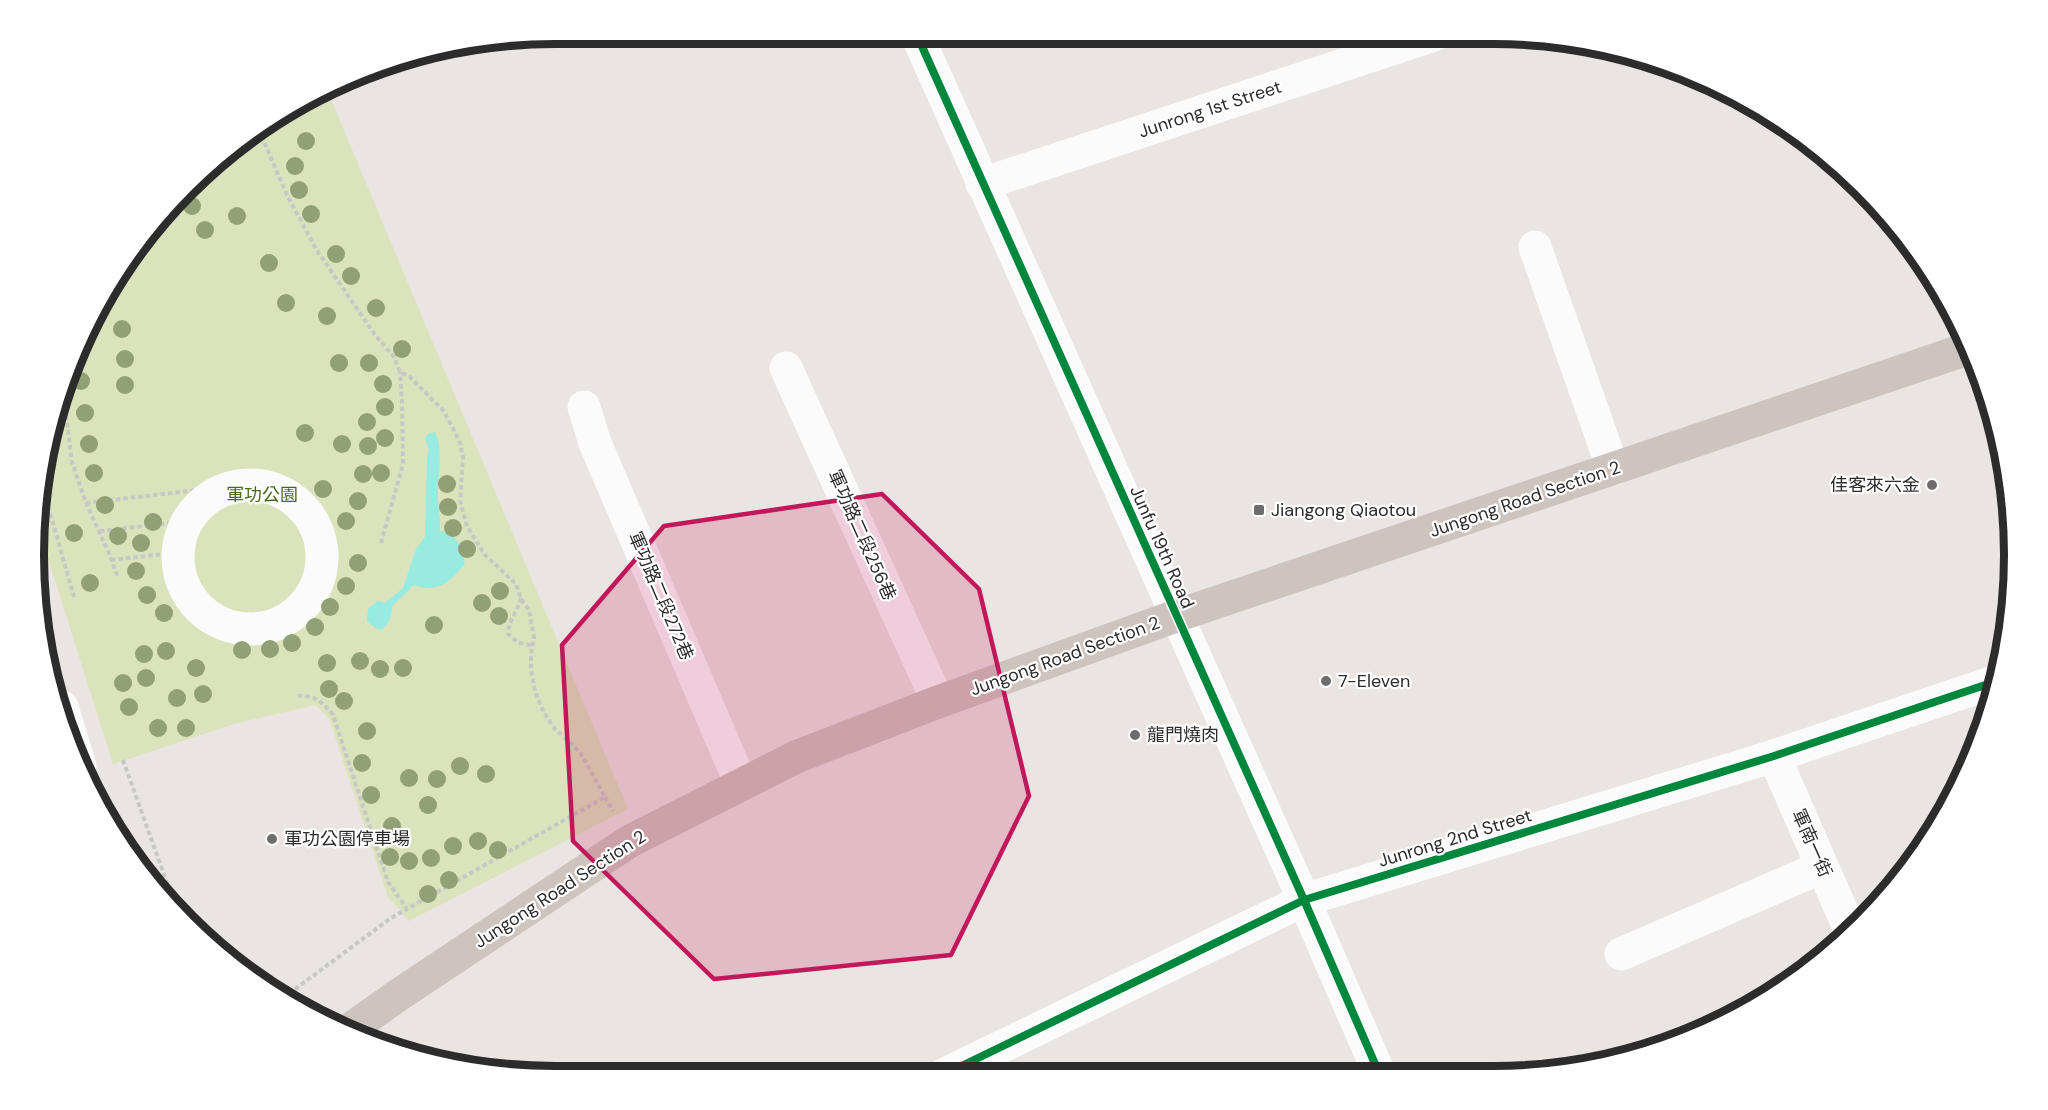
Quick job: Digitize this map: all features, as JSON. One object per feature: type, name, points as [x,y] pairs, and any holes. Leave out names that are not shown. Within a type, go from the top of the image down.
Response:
[{"type":"main road","name":"Jungong Road Section 2","points":[[355,1026],[630,841],[796,757],[938,702],[1176,616],[1962,351]]},
{"type":"street","name":"Junfu 19th Road","points":[[921,44],[1376,1066]]},
{"type":"street","name":"Junrong 1st Street","points":[[982,184],[1407,44]]},
{"type":"street","points":[[1534,247],[1613,469]]},
{"type":"street","name":"軍功路二段256巷","points":[[786,368],[938,702]]},
{"type":"street","name":"軍功路二段272巷","points":[[584,407],[595,443],[741,784]]},
{"type":"street","points":[[241,486],[271,488],[298,503],[311,519],[321,548],[319,578],[304,605],[288,618],[269,626],[239,628],[220,621],[202,610],[189,595],[181,576],[172,538],[212,495],[241,486]]},
{"type":"street","name":"Junrong 2nd Street","points":[[962,1066],[1304,900],[1774,756],[1988,684]]},
{"type":"street","name":"軍南一街","points":[[1774,756],[1847,924]]},
{"type":"street","points":[[1621,954],[1822,867]]},
{"type":"path","points":[[262,137],[287,195],[316,249],[375,335],[394,357],[400,372],[403,464],[381,543]]},
{"type":"path","points":[[290,992],[391,918],[605,797],[580,752],[555,729],[544,713],[535,691],[531,670],[533,646],[529,610],[521,599],[516,584],[484,554],[473,539],[465,520],[460,501],[463,457],[453,428],[442,409],[410,377],[400,372]]},
{"type":"path","points":[[65,410],[72,462],[86,503],[100,531],[118,578]]},
{"type":"path","points":[[86,503],[197,490]]},
{"type":"path","points":[[47,502],[75,600]]},
{"type":"path","points":[[100,531],[172,538]]},
{"type":"path","points":[[111,560],[172,538]]},
{"type":"path","points":[[521,599],[509,621],[508,634],[517,642],[533,646]]},
{"type":"path","points":[[296,696],[315,698],[324,704],[333,715],[388,882],[407,909]]},
{"type":"path","points":[[123,760],[170,892]]},
{"type":"highlighted area","points":[[882,494],[979,589],[1029,796],[951,955],[714,979],[573,841],[562,645],[664,526]]},
{"type":"green space","name":"軍功公園","points":[[330,96],[628,809],[409,921],[388,897],[329,718],[315,705],[234,724],[113,764],[44,546],[48,488],[53,455],[71,391],[82,359],[112,299],[149,244],[170,218],[193,193],[244,149],[299,112]]},
{"type":"shaded area","points":[[314,104],[313,106],[304,115],[295,114]]},
{"type":"water","points":[[435,432],[440,455],[438,502],[440,531],[455,539],[465,564],[454,576],[437,587],[414,585],[392,606],[390,619],[385,627],[382,630],[375,628],[367,621],[368,609],[378,601],[385,603],[403,588],[416,549],[425,537],[429,450],[425,439],[428,434]]},
{"type":"cycle path","points":[[921,44],[1376,1066]]},
{"type":"cycle path","points":[[962,1066],[1304,900],[1774,756],[1988,684]]},
{"type":"place","name":"佳客來六金","points":[[1932,485]]},
{"type":"place","name":"Jiangong Qiaotou","points":[[1259,510]]},
{"type":"place","name":"7-Eleven","points":[[1326,681]]},
{"type":"place","name":"龍門燒肉","points":[[1135,735]]},
{"type":"place","name":"軍功公園停車場","points":[[272,839]]}]
